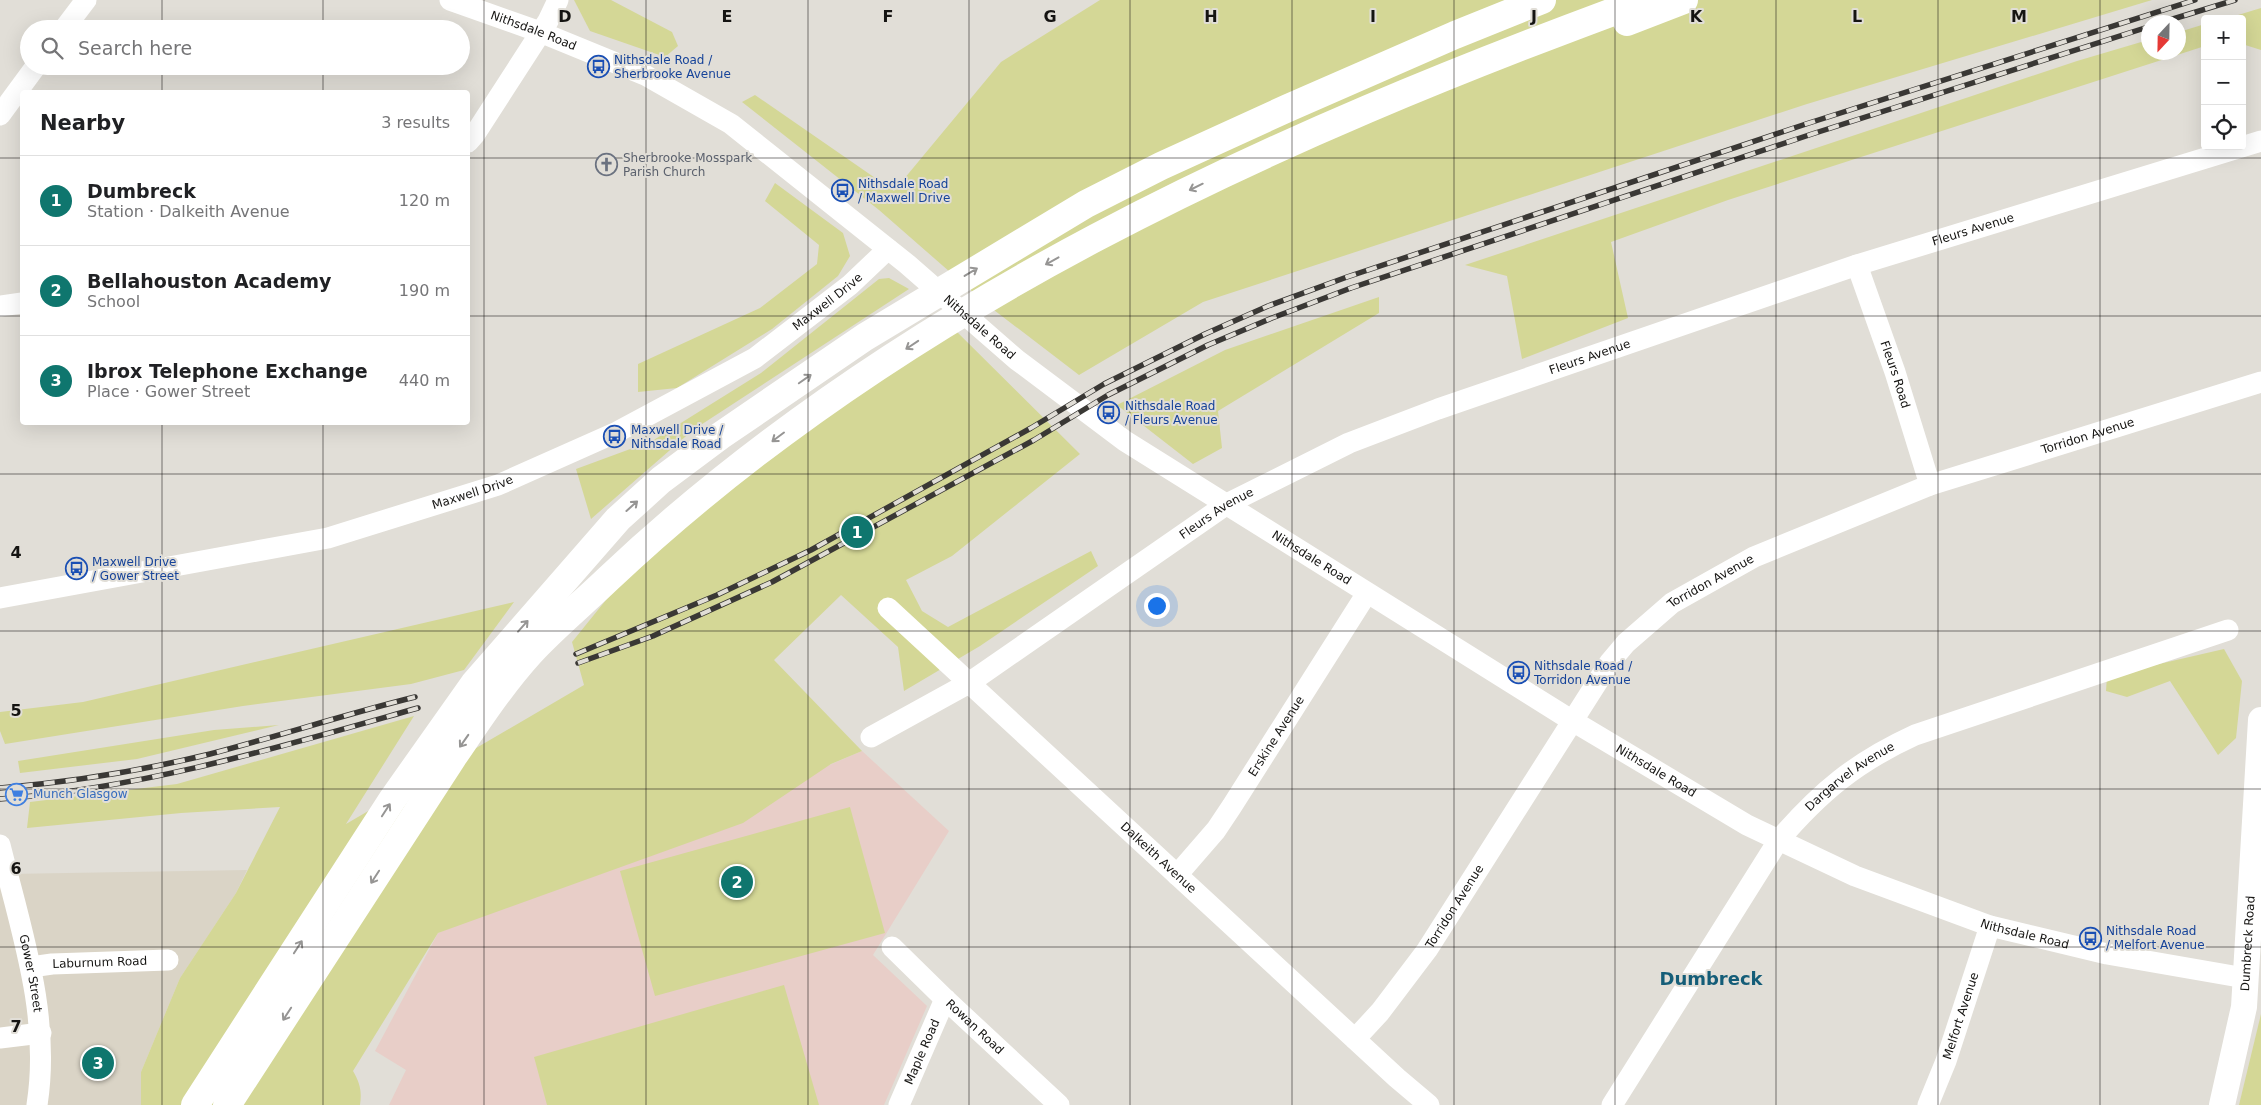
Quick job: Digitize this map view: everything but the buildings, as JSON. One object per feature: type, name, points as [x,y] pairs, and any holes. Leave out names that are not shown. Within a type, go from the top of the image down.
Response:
[{"type":"highway","points":[[195,1105],[392,800],[454,710],[490,663],[618,519],[661,480],[720,436],[865,337],[1086,204],[1144,174],[1297,104],[1455,35],[1542,0]]},
{"type":"highway","points":[[227,1105],[453,757],[492,701],[531,652],[630,558],[730,473],[844,390],[927,335],[1028,275],[1130,220],[1228,172],[1426,86],[1645,0]]},
{"type":"highway","points":[[1228,172],[1684,0]]},
{"type":"highway","points":[[178,1105],[274,984]]},
{"type":"main road","name":"Dumbreck Road","points":[[2222,1105],[2244,1006],[2245,978],[2255,887],[2261,720]]},
{"type":"street","points":[[71,20],[86,0]]},
{"type":"street","name":"Nithsdale Road","points":[[450,0],[540,32],[645,76],[731,124],[907,264],[1017,360],[1107,428],[1367,593],[1738,821],[1855,876],[1990,926],[2107,954],[2245,978]]},
{"type":"street","points":[[470,140],[540,32],[558,0]]},
{"type":"street","points":[[0,115],[29,75]]},
{"type":"street","name":"Fleurs Avenue","points":[[871,737],[969,683],[1227,504],[1349,443],[1438,409],[1857,265],[2261,141]]},
{"type":"street","name":"Maxwell Drive","points":[[0,598],[328,538],[498,485],[617,432],[755,358],[850,285],[888,249]]},
{"type":"street","name":"Fleurs Road","points":[[1857,265],[1895,372],[1930,485]]},
{"type":"street","points":[[0,306],[20,303]]},
{"type":"street","name":"Torridon Avenue","points":[[1355,1039],[1386,1005],[1427,950],[1571,720],[1610,662],[1626,642],[1672,603],[1754,558],[1930,485],[2261,382]]},
{"type":"street","name":"Erskine Avenue","points":[[1177,875],[1216,830],[1367,593]]},
{"type":"street","name":"Dalkeith Avenue","points":[[888,608],[1429,1105]]},
{"type":"street","name":"Dargarvel Avenue","points":[[1612,1105],[1778,841],[1805,810],[1856,766],[1915,735],[2228,630]]},
{"type":"street","name":"Gower Street","points":[[0,845],[38,999],[41,1033],[36,1105]]},
{"type":"street","name":"Melfort Avenue","points":[[1928,1105],[1949,1053],[1990,926]]},
{"type":"street","name":"Rowan Road","points":[[892,947],[945,1000],[1059,1105]]},
{"type":"street","name":"Laburnum Road","points":[[31,967],[52,964],[168,960]]},
{"type":"street","name":"Maple Road","points":[[899,1105],[945,1000]]},
{"type":"street","points":[[0,1038],[41,1033]]},
{"type":"shaded area","points":[[862,751],[949,831],[873,955],[927,1006],[884,1105],[389,1105],[406,1070],[375,1051],[438,933]]},
{"type":"shaded area","points":[[0,846],[7,874],[247,870],[236,893],[180,978],[141,1072],[141,1105],[0,1105]]},
{"type":"green space","points":[[574,0],[611,0],[672,32],[678,46],[665,57],[590,31]]},
{"type":"green space","points":[[1100,0],[2152,0],[1807,104],[1203,302],[1079,375],[990,307],[879,210],[742,102],[755,95],[894,191],[1001,62]]},
{"type":"green space","points":[[2261,8],[2261,50],[2246,45],[2246,15],[2238,15]]},
{"type":"green space","points":[[2201,25],[2201,47],[2186,52],[2186,30]]},
{"type":"green space","points":[[2141,42],[2141,60],[2162,60],[1728,200],[1611,242],[1628,318],[1522,359],[1507,276],[1465,265],[2077,61]]},
{"type":"green space","points":[[775,183],[843,233],[850,256],[838,276],[772,329],[677,388],[638,392],[638,364],[760,308],[817,264],[819,245],[765,201]]},
{"type":"green space","points":[[889,278],[909,289],[693,430],[591,519],[576,469],[652,441],[761,373],[879,279]]},
{"type":"green space","points":[[1379,297],[1379,313],[1218,411],[1222,448],[1193,464],[1117,405],[1225,350]]},
{"type":"green space","points":[[954,329],[1080,454],[952,556],[906,580],[922,611],[948,627],[1091,551],[1098,566],[980,646],[904,691],[898,647],[841,595],[774,660],[862,751],[831,764],[743,823],[438,933],[353,1071],[360,1087],[360,1105],[141,1105],[141,1072],[180,978],[236,893],[280,807],[181,813],[27,828],[30,802],[177,784],[414,716],[346,824],[584,685],[572,642],[627,574],[784,439]]},
{"type":"green space","points":[[514,602],[464,670],[411,684],[243,706],[5,744],[0,731],[0,712],[83,702]]},
{"type":"green space","points":[[2224,649],[2242,681],[2236,738],[2218,755],[2170,681],[2127,697],[2106,691],[2107,676]]},
{"type":"green space","points":[[279,725],[137,759],[20,773],[18,761],[214,730]]},
{"type":"green space","points":[[850,807],[885,933],[655,996],[620,871]]},
{"type":"green space","points":[[784,985],[819,1105],[547,1105],[534,1057]]},
{"type":"green space","points":[[2261,1014],[2261,1105],[2239,1105]]},
{"type":"railway","points":[[576,654],[717,595],[811,550],[1031,428],[1104,384],[1205,334],[1268,306],[1347,277],[1809,123],[2195,0]]},
{"type":"railway","points":[[2186,15],[2235,0]]},
{"type":"railway","points":[[578,663],[653,636],[772,582],[1034,440],[1108,395],[1208,345],[1272,318],[1351,288],[1812,134],[2141,29]]},
{"type":"railway","points":[[0,788],[53,783],[158,766],[210,754],[415,697]]},
{"type":"railway","points":[[0,799],[54,794],[159,776],[263,751],[418,708]]},
{"type":"place","name":"Nithsdale Road / Sherbrooke Avenue","points":[[598,67]]},
{"type":"place","name":"Sherbrooke Mosspark Parish Church","points":[[607,165]]},
{"type":"place","name":"Nithsdale Road / Maxwell Drive","points":[[842,191]]},
{"type":"place","name":"Nithsdale Road / Fleurs Avenue","points":[[1109,413]]},
{"type":"place","name":"Maxwell Drive / Nithsdale Road","points":[[615,437]]},
{"type":"place","name":"Dumbreck","points":[[857,532]]},
{"type":"place","name":"Maxwell Drive / Gower Street","points":[[76,569]]},
{"type":"place","name":"Nithsdale Road / Torridon Avenue","points":[[1518,673]]},
{"type":"place","name":"Munch Glasgow","points":[[17,794]]},
{"type":"place","name":"Bellahouston Academy","points":[[737,882]]},
{"type":"place","name":"Nithsdale Road / Melfort Avenue","points":[[2090,938]]},
{"type":"place","name":"Ibrox Telephone Exchange","points":[[98,1063]]},
{"type":"district","name":"Dumbreck","points":[[1711,979]]}]
